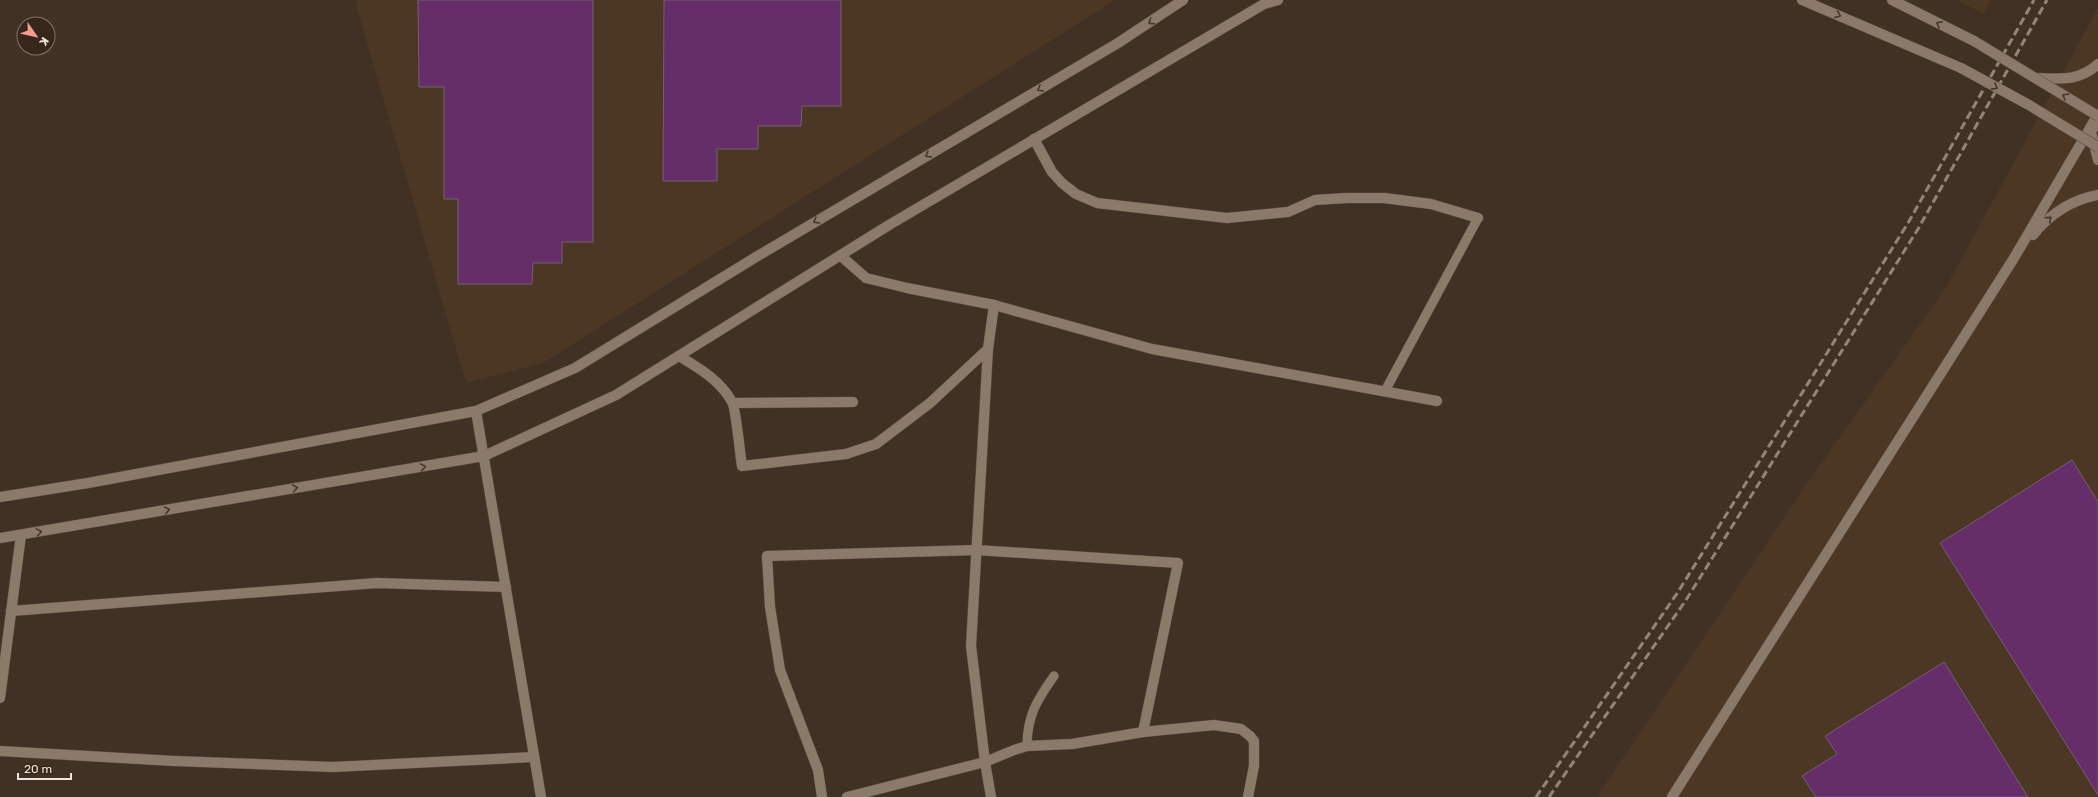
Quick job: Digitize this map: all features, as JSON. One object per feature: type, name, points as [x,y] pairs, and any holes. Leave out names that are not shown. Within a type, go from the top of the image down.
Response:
[{"type":"street","points":[[0,497],[88,483],[476,411],[575,368],[756,257],[1118,43],[1183,0]]},
{"type":"street","points":[[0,538],[484,456],[616,395],[1034,139],[1264,4],[1278,0]]},
{"type":"street","points":[[1802,0],[1960,68],[2029,105],[2098,147]]},
{"type":"street","points":[[1672,797],[2014,258],[2094,127],[2098,115],[1974,41],[1892,0]]},
{"type":"street","points":[[2038,78],[2060,79],[2073,77],[2088,73],[2098,64]]},
{"type":"street","points":[[2094,127],[2098,160]]},
{"type":"street","points":[[1034,139],[1052,172],[1062,183],[1076,194],[1097,203],[1227,218],[1288,212],[1315,200],[1384,198],[1431,204],[1478,218]]},
{"type":"street","points":[[2014,258],[2040,226],[2060,209],[2079,200],[2098,195]]},
{"type":"street","points":[[841,256],[866,278],[907,288],[994,305],[1152,349],[1437,401]]},
{"type":"street","points":[[991,797],[985,762],[971,646],[988,349],[994,305]]},
{"type":"street","points":[[679,356],[703,370],[719,385],[733,403],[742,466],[846,454],[876,444],[930,403],[988,349]]},
{"type":"street","points":[[733,403],[853,402]]},
{"type":"street","points":[[476,411],[541,797]]},
{"type":"street","points":[[0,698],[21,535]]},
{"type":"street","points":[[822,797],[818,770],[780,670],[770,607],[767,556],[977,550],[1178,563],[1143,732]]},
{"type":"street","points":[[11,611],[377,583],[506,587]]},
{"type":"street","points":[[848,797],[985,762],[1027,746],[1072,744],[1143,732],[1214,725],[1236,728],[1246,732],[1254,741],[1254,766],[1248,797]]},
{"type":"street","points":[[0,751],[333,768],[534,757]]},
{"type":"lane","points":[[1386,391],[1478,218]]},
{"type":"lane","points":[[1027,746],[1027,729],[1032,712],[1054,676]]},
{"type":"shaded area","points":[[357,0],[1115,0],[543,363],[466,383],[357,8]]},
{"type":"shaded area","points":[[1958,0],[1991,0],[1983,14]]},
{"type":"shaded area","points":[[2098,8],[2098,797],[1597,797],[1805,486],[1945,289]]},
{"type":"building","points":[[418,0],[593,0],[593,242],[562,242],[562,263],[533,263],[532,284],[458,284],[458,199],[444,199],[444,87],[419,87]]},
{"type":"building","points":[[664,0],[841,0],[841,106],[802,106],[801,126],[758,126],[758,149],[717,149],[717,181],[663,181]]},
{"type":"building","points":[[2072,460],[2098,502],[2098,795],[1940,543]]},
{"type":"building","points":[[1944,662],[2028,797],[1816,797],[1802,776],[1837,754],[1825,736]]},
{"type":"railway","points":[[1536,797],[1678,592],[1908,223],[2034,0]]},
{"type":"railway","points":[[1549,797],[1686,600],[1918,229],[2047,0]]}]
